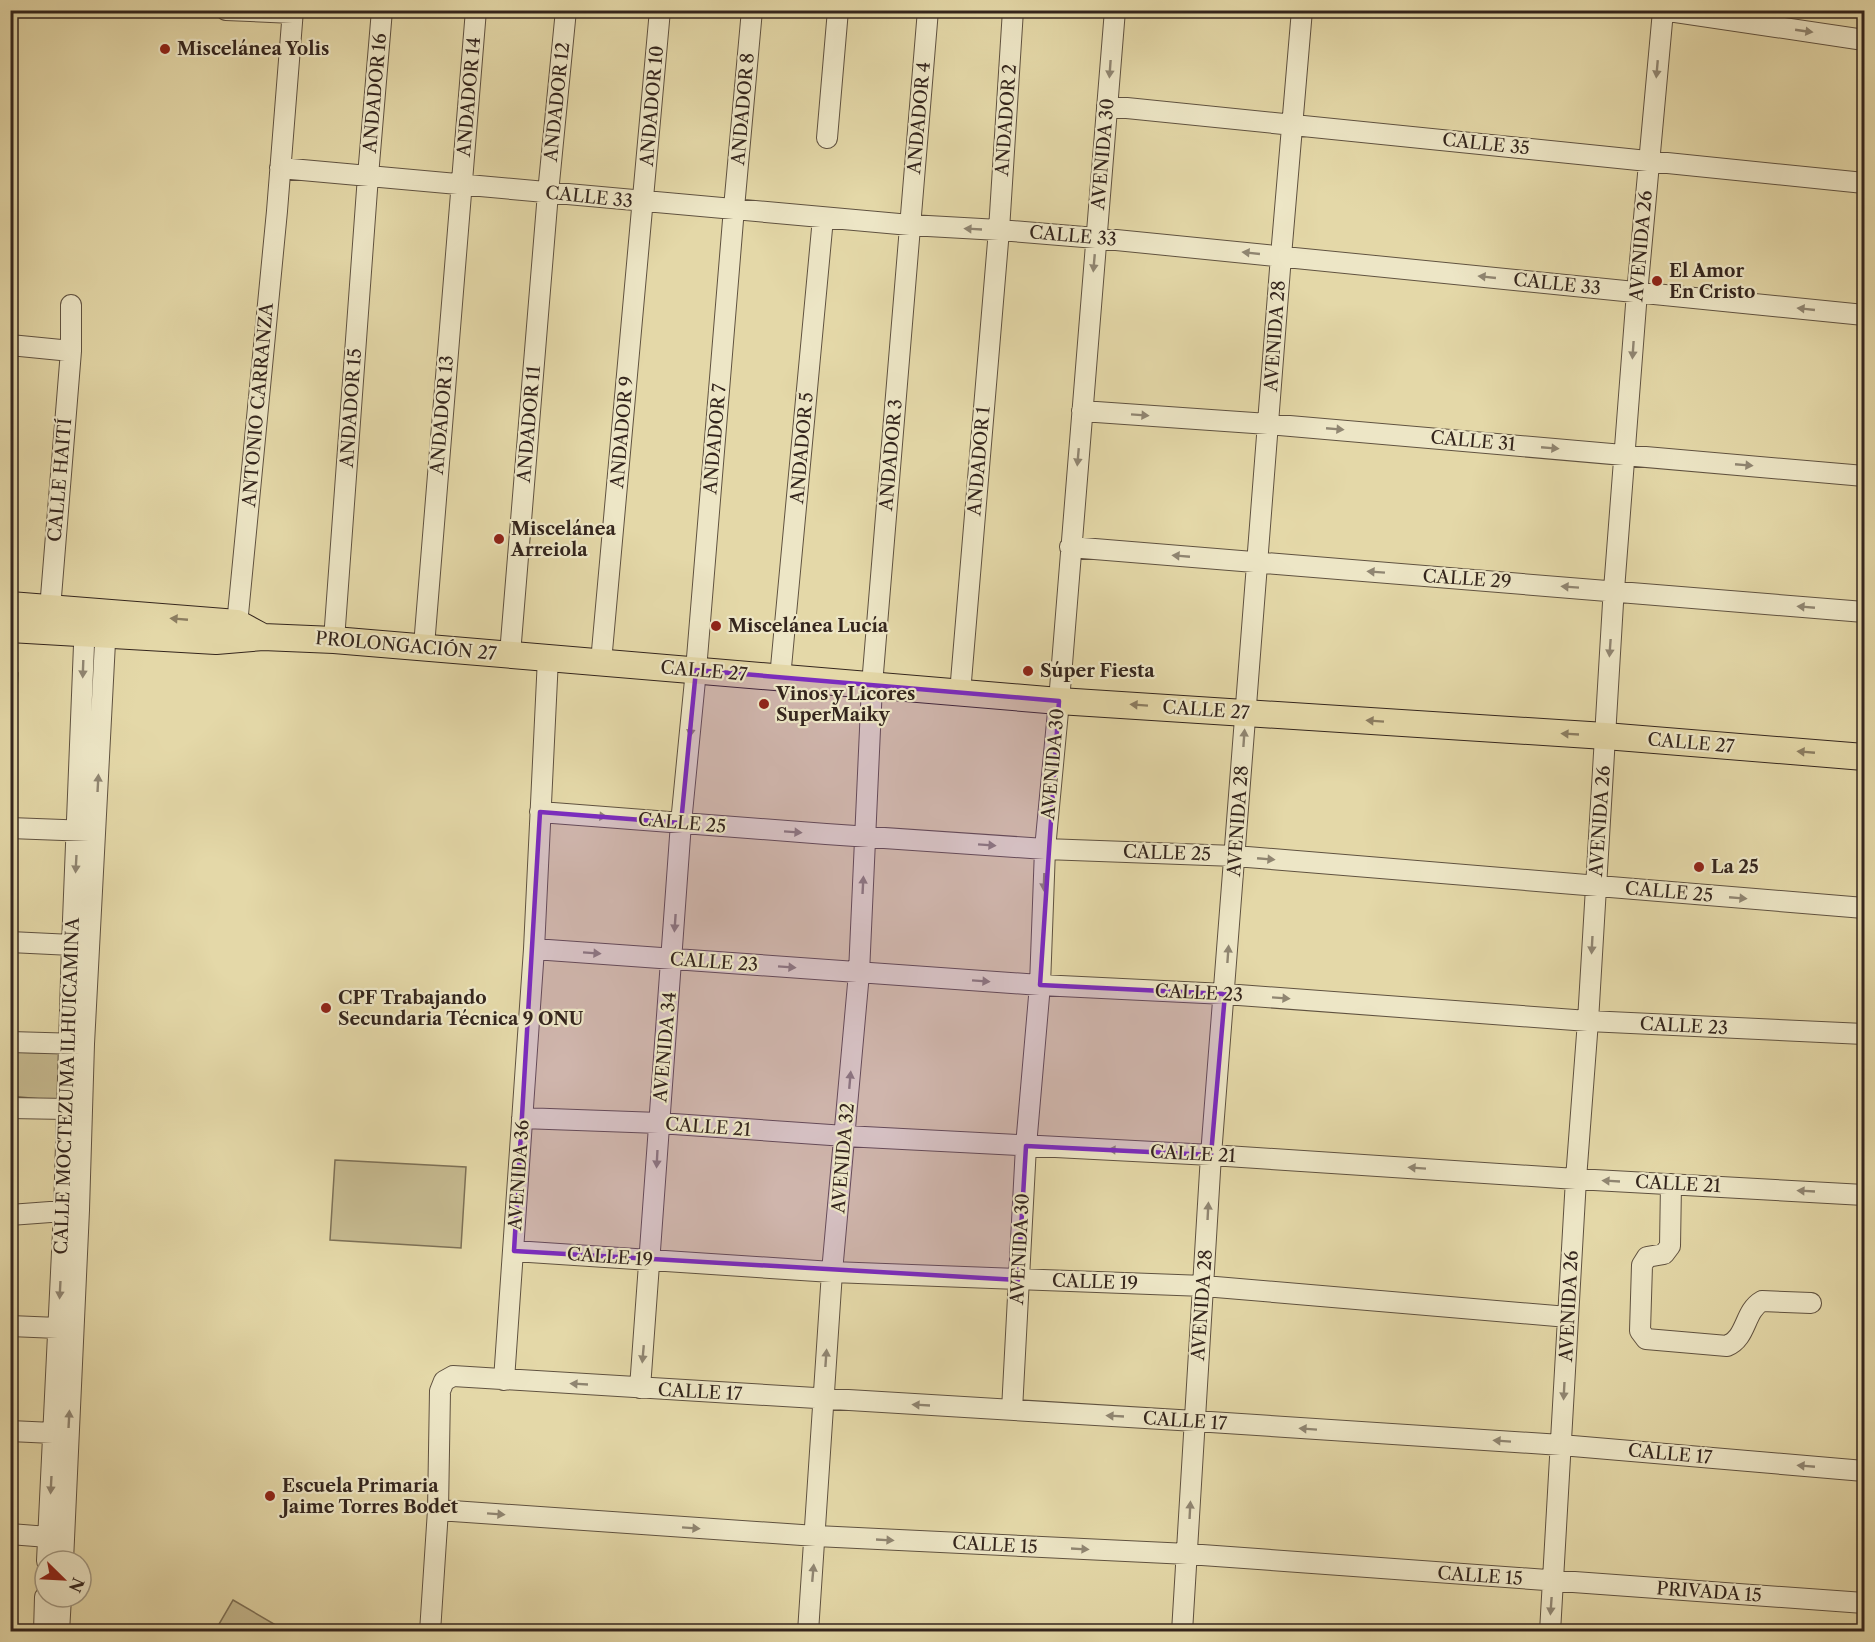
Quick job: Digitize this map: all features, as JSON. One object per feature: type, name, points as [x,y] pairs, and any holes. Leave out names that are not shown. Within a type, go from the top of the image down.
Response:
[{"type":"main road","name":"PROLONGACIÓN 27","points":[[10,605],[50,609],[95,623]]},
{"type":"main road","name":"PROLONGACIÓN 27","points":[[10,629],[95,623],[237,632],[263,637],[424,646],[548,658]]},
{"type":"main road","name":"CALLE 27","points":[[548,658],[960,693],[1605,736],[1864,757]]},
{"type":"street","points":[[226,10],[293,12]]},
{"type":"street","name":"ANDADOR 16","points":[[368,176],[382,10]]},
{"type":"street","name":"ANDADOR 14","points":[[461,184],[476,10]]},
{"type":"street","name":"ANDADOR 12","points":[[548,193],[566,10]]},
{"type":"street","name":"ANDADOR 10","points":[[643,202],[660,10]]},
{"type":"street","name":"ANDADOR 8","points":[[734,208],[752,10]]},
{"type":"street","points":[[827,138],[838,10]]},
{"type":"street","name":"ANDADOR 4","points":[[910,225],[928,10]]},
{"type":"street","name":"ANDADOR 2","points":[[999,230],[1013,10]]},
{"type":"street","name":"AVENIDA 30","points":[[1012,1410],[1026,1146],[1040,986],[1045,849],[1115,10]]},
{"type":"street","name":"AVENIDA 28","points":[[1182,1632],[1211,1155],[1302,10]]},
{"type":"street","points":[[1662,10],[1864,40]]},
{"type":"street","name":"AVENIDA 26","points":[[1550,1632],[1576,1179],[1588,1021],[1614,590],[1662,10]]},
{"type":"street","name":"ANTONIO CARRANZA","points":[[237,632],[293,12]]},
{"type":"street","name":"CALLE 35","points":[[1107,106],[1864,183]]},
{"type":"street","name":"CALLE 33","points":[[280,168],[823,218],[1096,238],[1864,315]]},
{"type":"street","name":"ANDADOR 15","points":[[334,640],[368,176]]},
{"type":"street","name":"ANDADOR 13","points":[[424,646],[461,184]]},
{"type":"street","name":"ANDADOR 11","points":[[510,654],[548,193]]},
{"type":"street","name":"ANDADOR 9","points":[[601,662],[643,202]]},
{"type":"street","name":"ANDADOR 7","points":[[696,670],[734,208]]},
{"type":"street","name":"ANDADOR 5","points":[[780,678],[823,218]]},
{"type":"street","name":"ANDADOR 3","points":[[872,685],[910,225]]},
{"type":"street","name":"ANDADOR 1","points":[[960,693],[999,230]]},
{"type":"street","name":"CALLE HAITÍ","points":[[50,609],[71,351],[71,305]]},
{"type":"street","points":[[10,345],[71,351]]},
{"type":"street","name":"CALLE 31","points":[[1082,411],[1268,424],[1864,476]]},
{"type":"street","name":"CALLE 29","points":[[1070,547],[1864,612]]},
{"type":"street","name":"CALLE MOCTEZUMA ILHUICAMINA","points":[[63,1549],[76,1044],[95,623]]},
{"type":"street","name":"AVENIDA 36","points":[[504,1380],[534,949],[548,658]]},
{"type":"street","name":"AVENIDA 34","points":[[640,1388],[681,823],[696,670]]},
{"type":"street","name":"AVENIDA 32","points":[[808,1632],[832,1272],[859,972],[872,685]]},
{"type":"street","name":"CALLE 25","points":[[540,812],[1045,849],[1235,856],[1864,908]]},
{"type":"street","points":[[10,828],[86,831]]},
{"type":"street","name":"CALLE MOCTEZUMA ILHUICAMINA","points":[[48,1549],[58,1328],[71,1210],[67,1109],[76,1044],[72,945],[86,831]]},
{"type":"street","points":[[10,942],[72,945]]},
{"type":"street","name":"CALLE 23","points":[[534,949],[1040,986],[1225,994],[1588,1021],[1864,1034]]},
{"type":"street","points":[[10,1042],[76,1044]]},
{"type":"street","points":[[10,1108],[67,1109]]},
{"type":"street","name":"CALLE 21","points":[[522,1119],[659,1123],[845,1136],[1211,1155],[1864,1195]]},
{"type":"street","points":[[1671,1184],[1670,1246],[1664,1254],[1647,1257],[1642,1265],[1640,1331],[1642,1336],[1646,1339],[1727,1346],[1734,1344],[1738,1339],[1754,1308],[1762,1301],[1811,1303]]},
{"type":"street","points":[[10,1215],[71,1210]]},
{"type":"street","name":"CALLE 19","points":[[514,1251],[832,1272],[1204,1286],[1568,1317]]},
{"type":"street","points":[[10,1326],[58,1328]]},
{"type":"street","points":[[430,1632],[438,1510],[440,1391],[444,1381],[453,1377],[504,1380]]},
{"type":"street","name":"CALLE 17","points":[[504,1380],[1561,1445],[1864,1471]]},
{"type":"street","points":[[10,1431],[53,1433]]},
{"type":"street","name":"CALLE 15","points":[[438,1510],[816,1536],[1188,1554],[1553,1581]]},
{"type":"street","points":[[10,1534],[48,1537]]},
{"type":"street","name":"PRIVADA 15","points":[[1553,1581],[1864,1603]]},
{"type":"street","points":[[44,1632],[45,1609]]},
{"type":"street","points":[[59,1632],[60,1609]]},
{"type":"highlighted area","points":[[696,670],[1059,701],[1040,985],[1225,994],[1211,1155],[1026,1146],[1018,1280],[514,1251],[540,812],[681,823]]},
{"type":"shaded area","points":[[10,672],[18,673],[11,785]]},
{"type":"shaded area","points":[[11,1052],[59,1053],[60,1101],[11,1096]]},
{"type":"shaded area","points":[[335,1160],[466,1167],[461,1248],[330,1240]]},
{"type":"shaded area","points":[[233,1600],[286,1631],[215,1631]]},
{"type":"place","name":"Miscelánea Yolis","points":[[165,49]]},
{"type":"place","name":"El Amor En Cristo","points":[[1657,281]]},
{"type":"place","name":"Miscelánea Arreiola","points":[[499,539]]},
{"type":"place","name":"Miscelánea Lucía","points":[[716,626]]},
{"type":"place","name":"Súper Fiesta","points":[[1028,671]]},
{"type":"place","name":"Vinos y Licores SuperMaiky","points":[[764,704]]},
{"type":"place","name":"La 25","points":[[1699,867]]},
{"type":"place","name":"CPF Trabajando Secundaria Técnica 9 ONU","points":[[326,1008]]},
{"type":"place","name":"Escuela Primaria Jaime Torres Bodet","points":[[270,1496]]}]
